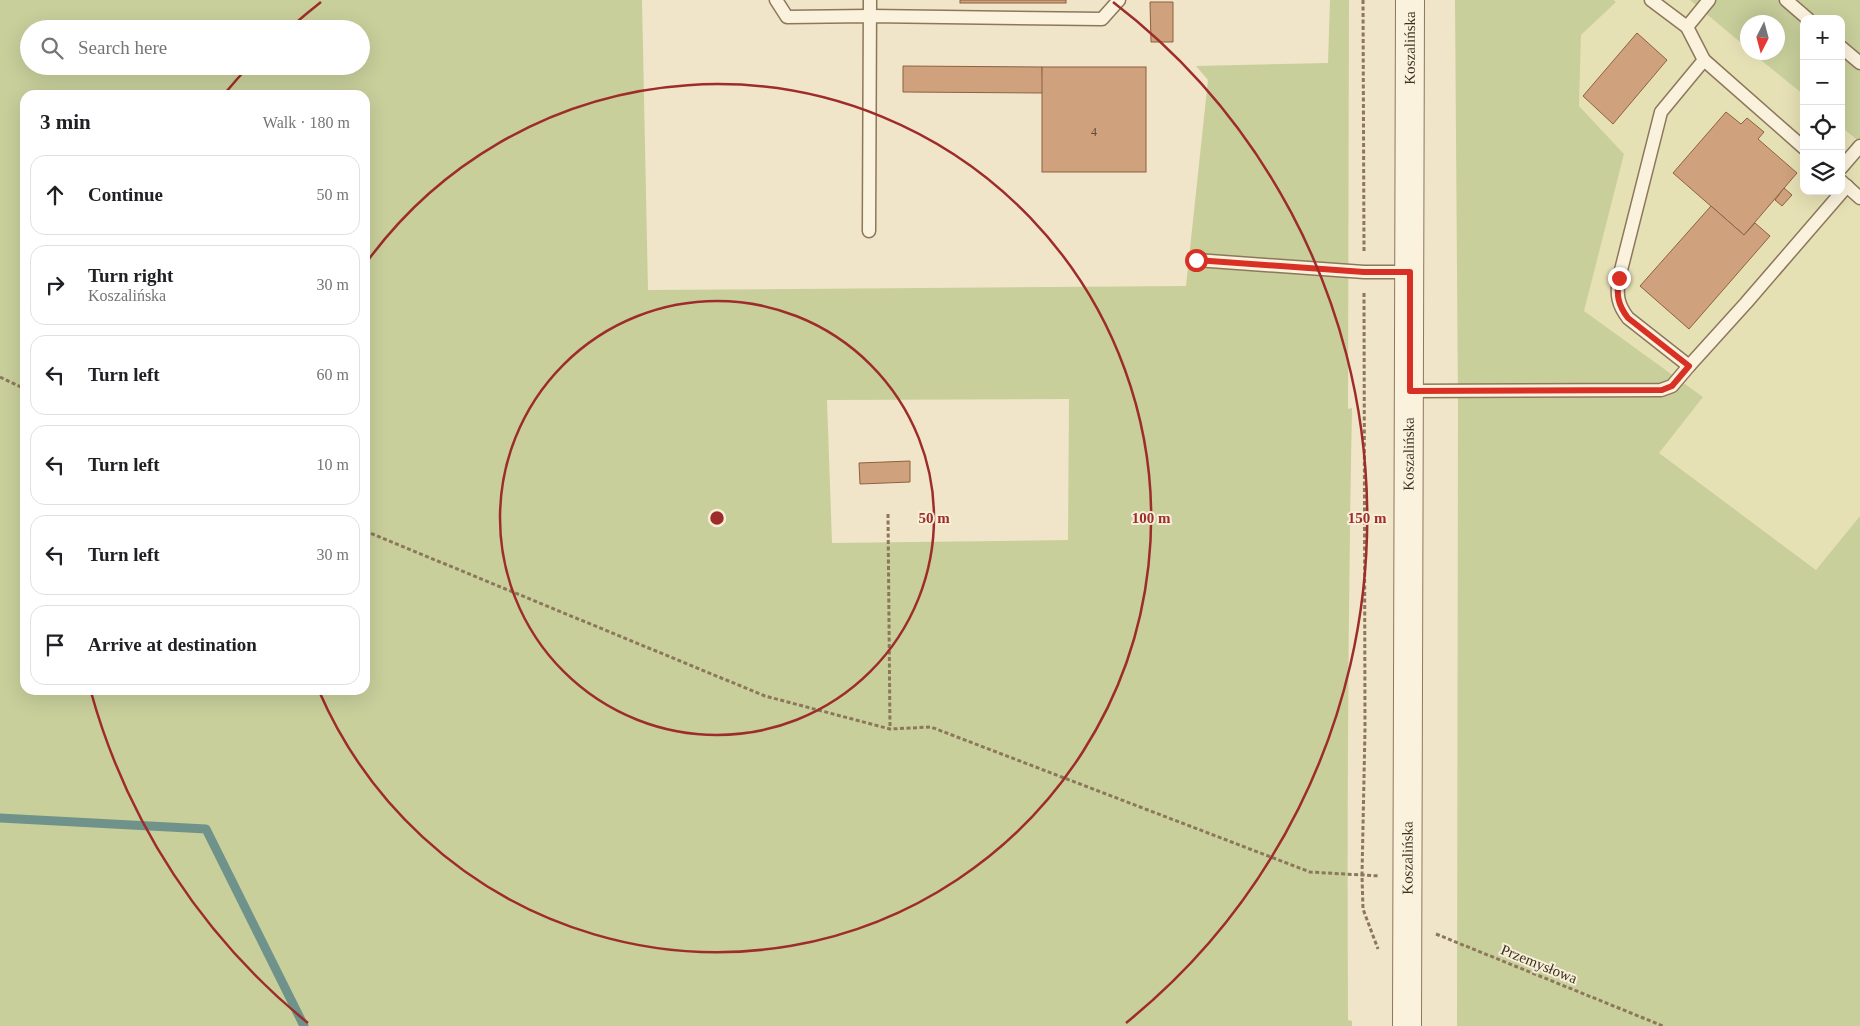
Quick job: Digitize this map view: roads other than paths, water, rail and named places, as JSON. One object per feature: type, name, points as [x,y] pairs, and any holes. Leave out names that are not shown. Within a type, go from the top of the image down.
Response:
[{"type":"street","name":"Koszalińska","points":[[1407,1026],[1410,0]]},
{"type":"lane","points":[[776,0],[787,17],[870,16],[1102,19],[1120,0]]},
{"type":"lane","points":[[869,231],[870,0]]},
{"type":"lane","points":[[1651,0],[1687,27],[1704,60],[1800,144]]},
{"type":"lane","points":[[1687,27],[1709,0]]},
{"type":"lane","points":[[1786,0],[1803,15]]},
{"type":"lane","points":[[1845,50],[1860,63]]},
{"type":"lane","points":[[1689,366],[1628,318],[1618,300],[1617,289],[1661,112],[1704,60]]},
{"type":"lane","points":[[1845,163],[1860,146]]},
{"type":"lane","points":[[1845,185],[1860,198]]},
{"type":"lane","points":[[1410,391],[1662,390],[1672,386],[1746,303],[1835,195]]},
{"type":"lane","points":[[1196,260],[1364,272],[1410,272]]},
{"type":"waterway","points":[[0,818],[206,829],[304,1026]]}]
